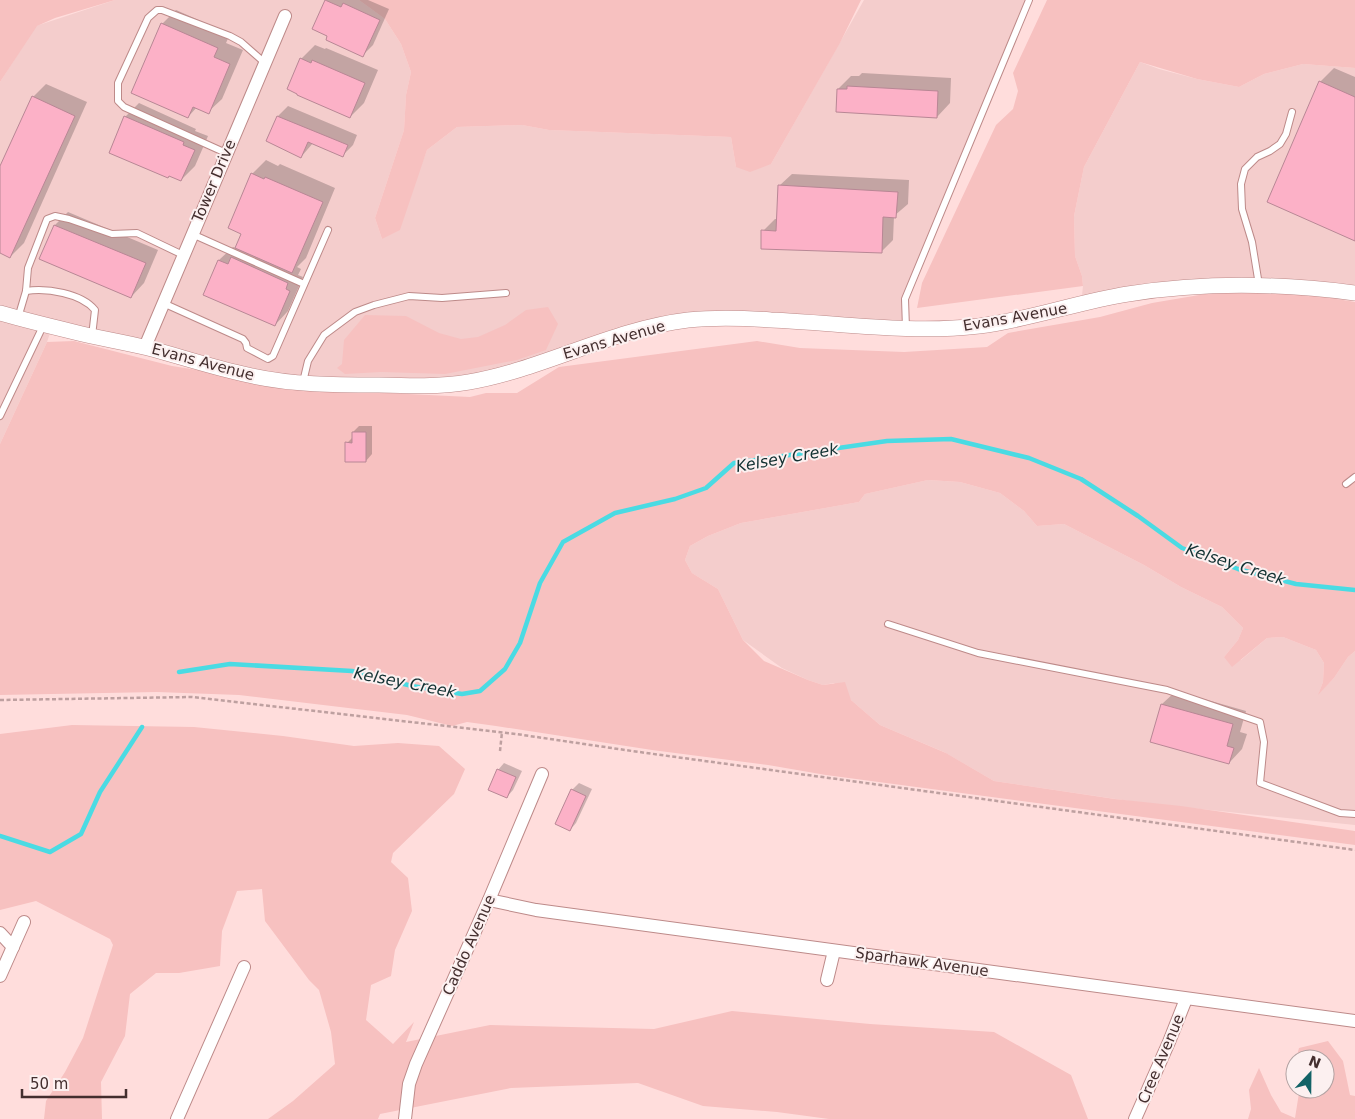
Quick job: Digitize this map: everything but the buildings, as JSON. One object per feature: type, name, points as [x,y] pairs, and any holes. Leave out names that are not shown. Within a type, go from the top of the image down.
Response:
[{"type":"street","name":"Tower Drive","points":[[145,347],[285,16]]},
{"type":"street","name":"Evans Avenue","points":[[0,313],[145,347],[248,375],[303,382],[407,386],[466,382],[518,370],[626,333],[665,323],[690,320],[737,318],[906,328],[942,328],[1002,322],[1125,294],[1170,288],[1258,285],[1319,288],[1355,293]]},
{"type":"street","name":"Caddo Avenue","points":[[405,1119],[409,1084],[416,1064],[489,900],[542,774]]},
{"type":"street","name":"Sparhawk Avenue","points":[[489,900],[536,910],[1355,1021]]},
{"type":"street","points":[[0,976],[24,922]]},
{"type":"street","points":[[0,933],[13,947]]},
{"type":"street","points":[[827,980],[834,950]]},
{"type":"street","points":[[177,1119],[244,967]]},
{"type":"street","name":"Cree Avenue","points":[[1135,1119],[1186,999]]},
{"type":"lane","points":[[906,328],[905,299],[1028,0]]},
{"type":"lane","points":[[226,153],[124,108],[118,101],[118,83],[148,18],[156,10],[162,10],[230,36],[241,42],[265,63]]},
{"type":"lane","points":[[1258,285],[1252,242],[1242,210],[1241,184],[1245,169],[1257,157],[1280,144],[1286,134],[1292,112]]},
{"type":"lane","points":[[18,318],[26,291],[28,268],[47,219],[55,216],[69,219],[112,234],[137,233],[183,255]]},
{"type":"lane","points":[[163,303],[243,340],[247,348],[268,359],[273,356],[328,230]]},
{"type":"lane","points":[[192,234],[304,284]]},
{"type":"lane","points":[[26,291],[52,290],[91,305],[95,310],[92,336]]},
{"type":"lane","points":[[303,382],[308,361],[324,335],[355,312],[409,296],[442,298],[506,293]]},
{"type":"lane","points":[[0,416],[44,324]]},
{"type":"lane","points":[[1346,484],[1355,477]]},
{"type":"lane","points":[[888,624],[978,653],[1167,690],[1260,722],[1264,742],[1260,784],[1340,813],[1355,814]]},
{"type":"path","points":[[0,700],[192,697],[502,732],[1355,850]]},
{"type":"path","points":[[500,751],[502,732]]},
{"type":"shaded area","points":[[0,0],[115,0],[55,18],[37,26],[0,82]]},
{"type":"shaded area","points":[[115,0],[359,0],[385,19],[401,44],[411,72],[406,95],[404,130],[375,218],[382,239],[417,177],[427,150],[457,127],[522,125],[549,130],[731,137],[736,167],[771,164],[864,0],[1029,0],[905,299],[906,328],[690,320],[494,377],[292,382],[52,327],[47,342],[0,444],[0,82],[36,26]]},
{"type":"shaded area","points":[[359,0],[861,0],[840,43],[771,164],[750,172],[736,167],[731,137],[549,130],[522,125],[457,127],[427,150],[400,230],[382,239],[375,218],[404,130],[406,95],[411,72],[401,44],[385,19]]},
{"type":"shaded area","points":[[1047,0],[1355,0],[1355,68],[1303,64],[1264,74],[1239,87],[1197,79],[1140,62],[1084,167],[1074,216],[1075,256],[1082,276],[1083,286],[917,308],[922,283],[996,125],[1013,109],[1018,91],[1013,73]]},
{"type":"shaded area","points":[[1140,62],[1197,79],[1239,87],[1264,74],[1303,64],[1355,68],[1355,293],[1274,285],[1081,305],[1083,286],[1082,276],[1075,256],[1074,216],[1084,167]]},
{"type":"shaded area","points":[[1255,291],[1307,294],[1355,302],[1355,651],[1318,695],[1323,682],[1324,663],[1316,650],[1283,637],[1267,638],[1232,667],[1224,657],[1238,640],[1243,628],[1222,607],[1064,524],[1037,526],[1024,511],[1000,493],[960,482],[928,480],[865,494],[859,502],[741,523],[708,536],[690,546],[685,560],[692,573],[718,589],[743,640],[764,661],[823,685],[845,682],[851,700],[880,725],[946,753],[994,781],[1355,831],[1355,845],[826,775],[467,722],[452,726],[407,715],[239,695],[157,692],[0,695],[0,444],[47,342],[74,341],[172,366],[326,390],[470,397],[486,393],[517,393],[559,367],[757,341],[800,348],[904,352],[987,347],[1008,333],[1100,317],[1152,303],[1211,293]]},
{"type":"shaded area","points":[[548,307],[558,324],[546,350],[517,360],[445,374],[381,372],[345,374],[337,368],[342,364],[344,340],[365,315],[406,316],[439,333],[461,339],[478,337],[505,325],[526,310]]},
{"type":"shaded area","points":[[928,480],[960,482],[1000,493],[1024,511],[1037,526],[1064,524],[1222,607],[1243,628],[1238,640],[1224,657],[1241,660],[1267,638],[1283,637],[1316,650],[1324,663],[1323,682],[1319,693],[1334,678],[1348,657],[1355,651],[1355,825],[1143,803],[994,781],[944,752],[880,725],[834,683],[823,685],[782,668],[743,640],[718,589],[692,573],[685,560],[690,546],[708,536],[741,523],[859,502],[865,494]]},
{"type":"shaded area","points":[[72,725],[194,727],[283,736],[354,746],[398,743],[439,746],[465,769],[454,794],[393,853],[391,862],[408,878],[412,911],[395,950],[391,976],[371,985],[366,1020],[393,1044],[414,1022],[406,1042],[490,1025],[654,1029],[732,1011],[870,1024],[994,1032],[1071,1075],[1088,1119],[829,1119],[777,1112],[703,1106],[638,1083],[511,1088],[380,1114],[378,1119],[268,1119],[293,1101],[335,1064],[331,1032],[319,990],[309,980],[265,921],[262,889],[237,891],[222,931],[220,966],[179,973],[156,973],[130,994],[125,1036],[101,1082],[102,1119],[44,1119],[46,1101],[65,1072],[83,1038],[113,945],[110,939],[36,901],[0,910],[0,734]]},
{"type":"shaded area","points":[[1328,1041],[1334,1049],[1299,1049]]},
{"type":"shaded area","points":[[1335,1050],[1343,1061],[1350,1095],[1355,1096],[1355,1119],[1248,1119],[1251,1109],[1249,1090],[1259,1068],[1281,1112],[1295,1118],[1298,1099],[1335,1099]]},
{"type":"waterway","name":"Kelsey Creek","points":[[179,672],[230,664],[352,671],[412,686],[462,694],[480,691],[505,669],[520,643],[540,583],[563,542],[615,513],[675,499],[706,488],[734,463],[887,441],[951,439],[1029,458],[1081,479],[1138,516],[1182,548],[1238,569],[1296,584],[1355,590]]},
{"type":"waterway","name":"Kelsey Creek","points":[[0,836],[50,852],[81,834],[100,792],[142,727]]}]
